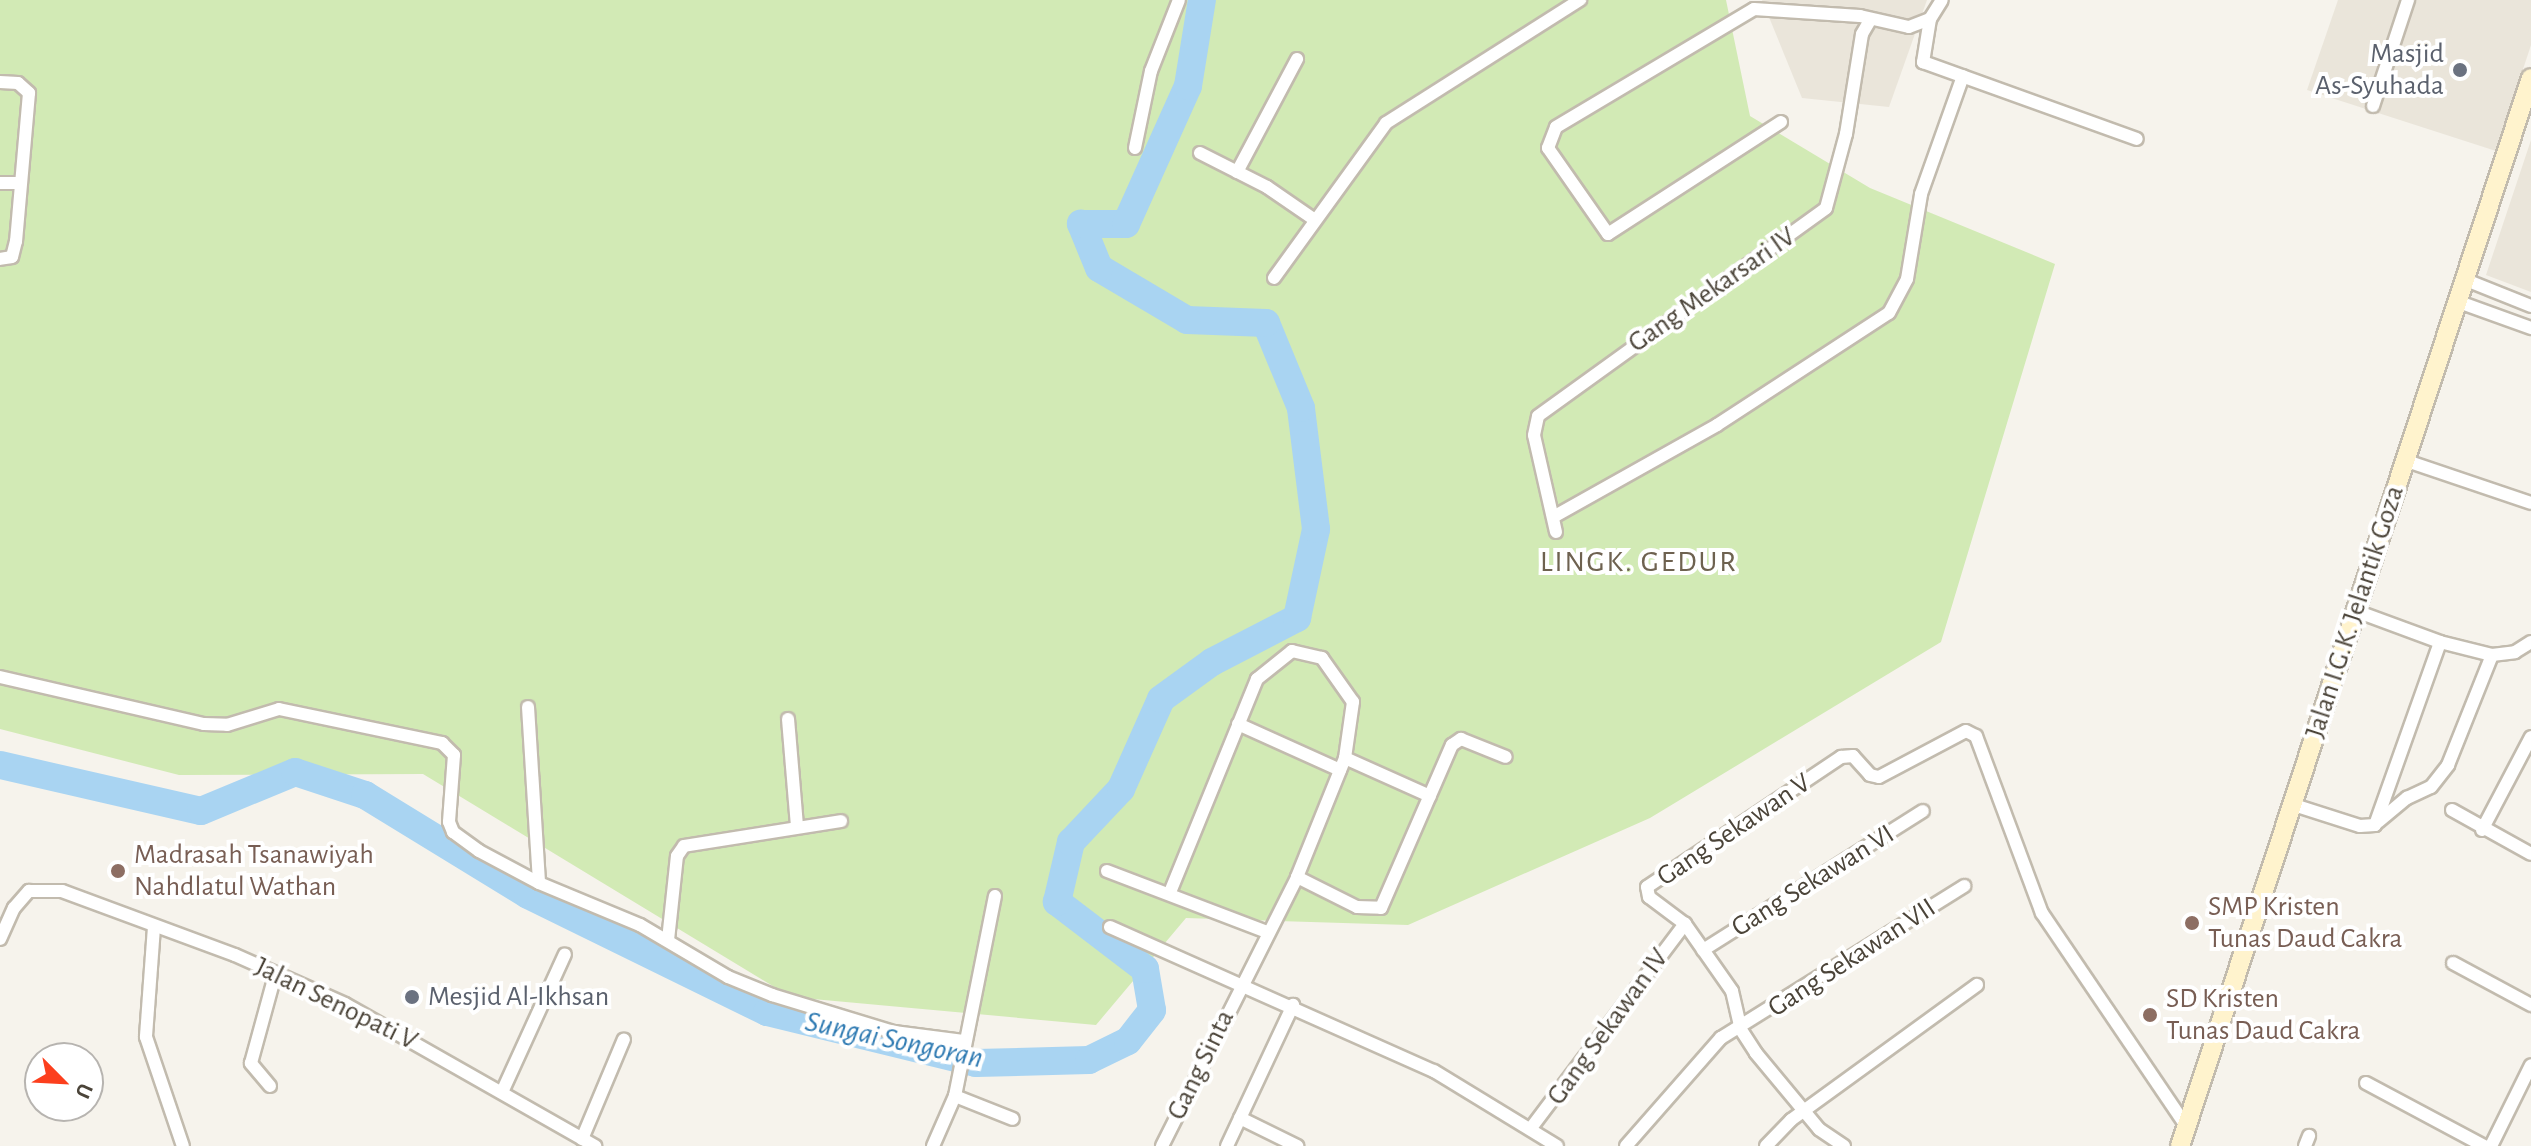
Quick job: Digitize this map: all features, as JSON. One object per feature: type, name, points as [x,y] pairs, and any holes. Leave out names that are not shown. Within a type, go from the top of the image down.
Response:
[{"type":"street","points":[[1135,148],[1151,71],[1179,0]]},
{"type":"street","points":[[1274,278],[1386,123],[1580,0]]},
{"type":"street","points":[[2373,106],[2408,0]]},
{"type":"street","points":[[1941,3],[1930,19],[1923,62],[2137,139]]},
{"type":"street","points":[[1781,122],[1608,234],[1548,143],[1556,127],[1754,9],[1860,16],[1869,22],[1909,27],[1930,19]]},
{"type":"street","name":"Gang Mekarsari IV","points":[[1556,532],[1555,516],[1534,435],[1538,416],[1826,208],[1844,146],[1862,34],[1869,22]]},
{"type":"street","points":[[1237,172],[1297,59]]},
{"type":"street","points":[[1555,516],[1717,425],[1889,313],[1907,279],[1921,194],[1963,76]]},
{"type":"street","name":"Jalan I.G.K. Jelantik Goza","points":[[2180,1146],[2531,78]]},
{"type":"street","points":[[0,82],[18,83],[29,93],[18,183],[15,249],[9,259],[0,259]]},
{"type":"street","points":[[1200,153],[1315,220]]},
{"type":"street","points":[[0,183],[18,183]]},
{"type":"street","points":[[2466,280],[2531,306]]},
{"type":"street","points":[[2459,302],[2531,328]]},
{"type":"street","points":[[2404,460],[2531,503]]},
{"type":"street","points":[[2356,611],[2440,642],[2492,655],[2515,652],[2531,642]]},
{"type":"street","points":[[2375,825],[2440,642]]},
{"type":"street","name":"Gang Sinta","points":[[1162,1146],[1297,877],[1343,764],[1353,702],[1322,658],[1306,651],[1292,651],[1270,664],[1257,679],[1170,892]]},
{"type":"street","points":[[2294,805],[2360,826],[2375,825],[2407,798],[2431,787],[2448,765],[2492,655]]},
{"type":"street","points":[[0,677],[204,724],[227,725],[279,709],[442,743],[454,755],[449,822],[453,832],[539,883],[583,898],[668,940],[728,977],[802,1007],[894,1032],[962,1046]]},
{"type":"street","points":[[528,707],[539,883]]},
{"type":"street","points":[[788,719],[797,826]]},
{"type":"street","points":[[1238,724],[1430,796]]},
{"type":"street","name":"Gang Sekawan V","points":[[1685,924],[1661,907],[1647,892],[1653,881],[1841,757],[1853,756],[1870,775],[1879,777],[1962,731],[1976,736],[2042,913],[2187,1127]]},
{"type":"street","points":[[2482,830],[2531,737]]},
{"type":"street","points":[[1297,877],[1357,907],[1381,908],[1456,740],[1506,757]]},
{"type":"street","points":[[2452,810],[2482,830],[2531,854]]},
{"type":"street","name":"Gang Sekawan VI","points":[[1703,950],[1923,811]]},
{"type":"street","points":[[668,940],[681,848],[841,821]]},
{"type":"street","points":[[1107,871],[1170,892],[1269,933]]},
{"type":"street","name":"Gang Sekawan VII","points":[[1626,1146],[1721,1038],[1741,1030],[1964,886]]},
{"type":"street","name":"Jalan Senopati V","points":[[0,939],[14,908],[29,891],[62,891],[235,955],[345,1004],[503,1090],[595,1146]]},
{"type":"street","points":[[933,1146],[955,1096],[962,1046],[995,896]]},
{"type":"street","points":[[1685,924],[1732,991],[1741,1030],[1804,1111],[1844,1146]]},
{"type":"street","name":"Gang Sekawan IV","points":[[1531,1128],[1685,924]]},
{"type":"street","points":[[154,927],[146,1037],[183,1146]]},
{"type":"street","points":[[1110,927],[1293,1005],[1452,1080],[1557,1146]]},
{"type":"street","points":[[503,1090],[565,954]]},
{"type":"street","points":[[2453,963],[2531,1005]]},
{"type":"street","points":[[270,1086],[251,1063],[275,975]]},
{"type":"street","points":[[1766,1146],[1804,1111],[1977,985]]},
{"type":"street","points":[[1227,1146],[1293,1005]]},
{"type":"street","points":[[582,1139],[624,1039]]},
{"type":"street","points":[[2491,1146],[2531,1065]]},
{"type":"street","points":[[2366,1083],[2484,1146]]},
{"type":"street","points":[[955,1096],[1013,1119]]},
{"type":"street","points":[[1240,1118],[1297,1146]]},
{"type":"shaded area","points":[[1762,0],[1927,0],[1889,107],[1802,98]]},
{"type":"shaded area","points":[[2338,0],[2531,0],[2531,45],[2496,151],[2307,90]]},
{"type":"shaded area","points":[[2531,140],[2531,292],[2486,275]]},
{"type":"green space","points":[[0,0],[1726,0],[1750,116],[1870,188],[2055,264],[1941,642],[1650,818],[1408,925],[1186,918],[1096,1025],[791,997],[423,774],[179,775],[0,729]]},
{"type":"waterway","name":"Sungai Songoran","points":[[0,765],[201,811],[295,772],[365,795],[528,895],[767,1012],[976,1063],[1089,1060],[1128,1041],[1152,1010],[1145,969],[1057,902],[1071,842],[1121,789],[1161,699],[1212,662],[1297,618],[1316,529],[1301,408],[1266,323],[1187,320],[1099,268],[1081,224],[1126,224],[1188,86],[1202,0]]},
{"type":"place","name":"Masjid As-Syuhada","points":[[2460,70]]},
{"type":"place","name":"Madrasah Tsanawiyah Nahdlatul Wathan","points":[[118,871]]},
{"type":"place","name":"SMP Kristen Tunas Daud Cakra","points":[[2192,923]]},
{"type":"place","name":"Mesjid Al-Ikhsan","points":[[412,997]]},
{"type":"place","name":"SD Kristen Tunas Daud Cakra","points":[[2150,1015]]},
{"type":"district","name":"LINGK. GEDUR","points":[[1639,562]]}]
